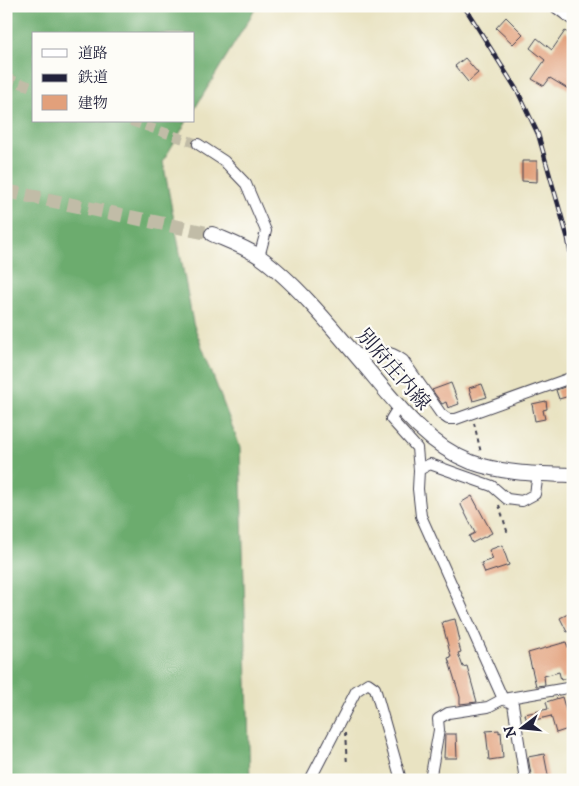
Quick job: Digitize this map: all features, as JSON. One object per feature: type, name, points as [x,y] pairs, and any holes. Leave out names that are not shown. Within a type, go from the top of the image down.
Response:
[{"type":"main road","points":[[557,6],[573,18]]},
{"type":"main road","name":"別府庄内線","points":[[212,234],[259,257],[289,283],[357,356],[399,406],[426,434],[447,450],[480,465],[494,469],[538,474],[573,475]]},
{"type":"street","points":[[198,144],[224,161],[246,184],[266,231],[259,257]]},
{"type":"street","points":[[357,356],[386,350],[402,360],[441,414],[448,419],[456,419],[471,414],[573,377]]},
{"type":"street","points":[[399,406],[391,419],[417,448],[418,489],[422,516],[503,699],[512,704],[525,780]]},
{"type":"street","points":[[419,470],[430,464],[437,465],[477,482],[492,486],[507,499],[522,501],[535,494],[538,474]]},
{"type":"street","points":[[310,780],[356,690],[368,683],[375,688],[401,780]]},
{"type":"street","points":[[430,780],[439,730],[438,719],[448,713],[488,707],[503,699],[573,687]]},
{"type":"path","points":[[471,414],[482,455],[480,465]]},
{"type":"path","points":[[492,486],[508,534]]},
{"type":"path","points":[[345,729],[347,765]]},
{"type":"green space","points":[[6,6],[257,6],[195,108],[195,32],[32,32],[32,122],[186,122],[163,161],[193,323],[240,447],[250,780],[6,780]]},
{"type":"building","points":[[506,17],[523,34],[513,44],[496,28]]},
{"type":"building","points":[[565,31],[573,36],[573,92],[550,78],[544,86],[532,79],[545,60],[530,48],[537,38],[552,50]]},
{"type":"building","points":[[465,58],[478,73],[468,82],[455,66]]},
{"type":"building","points":[[522,161],[537,161],[537,182],[522,181]]},
{"type":"building","points":[[451,383],[459,404],[448,408],[446,402],[442,404],[432,390]]},
{"type":"building","points":[[482,384],[487,397],[473,401],[469,388]]},
{"type":"building","points":[[573,384],[573,395],[559,399],[556,390]]},
{"type":"building","points":[[546,401],[547,409],[543,410],[545,419],[535,421],[532,404]]},
{"type":"building","points":[[472,496],[492,533],[472,543],[469,536],[475,533],[461,505],[462,502]]},
{"type":"building","points":[[502,545],[509,565],[485,573],[481,563],[493,559],[489,550]]},
{"type":"building","points":[[570,613],[573,618],[573,629],[567,632],[560,618]]},
{"type":"building","points":[[455,619],[461,652],[458,653],[463,667],[467,666],[477,702],[460,704],[460,697],[448,658],[451,657],[442,622]]},
{"type":"building","points":[[566,642],[573,660],[573,676],[561,680],[559,672],[544,676],[545,685],[536,686],[528,653]]},
{"type":"building","points":[[562,697],[571,728],[556,733],[551,716],[527,722],[525,714],[548,709],[546,702]]},
{"type":"building","points":[[499,730],[499,733],[501,732],[503,758],[489,760],[486,731]]},
{"type":"building","points":[[445,734],[456,734],[457,758],[444,758]]},
{"type":"building","points":[[544,754],[549,780],[532,780],[528,757]]},
{"type":"tunnel","points":[[6,78],[32,87]]},
{"type":"tunnel","points":[[134,122],[198,144]]},
{"type":"tunnel","points":[[6,191],[212,234]]},
{"type":"railway","points":[[464,6],[518,92],[538,134],[568,239],[573,268]]}]
